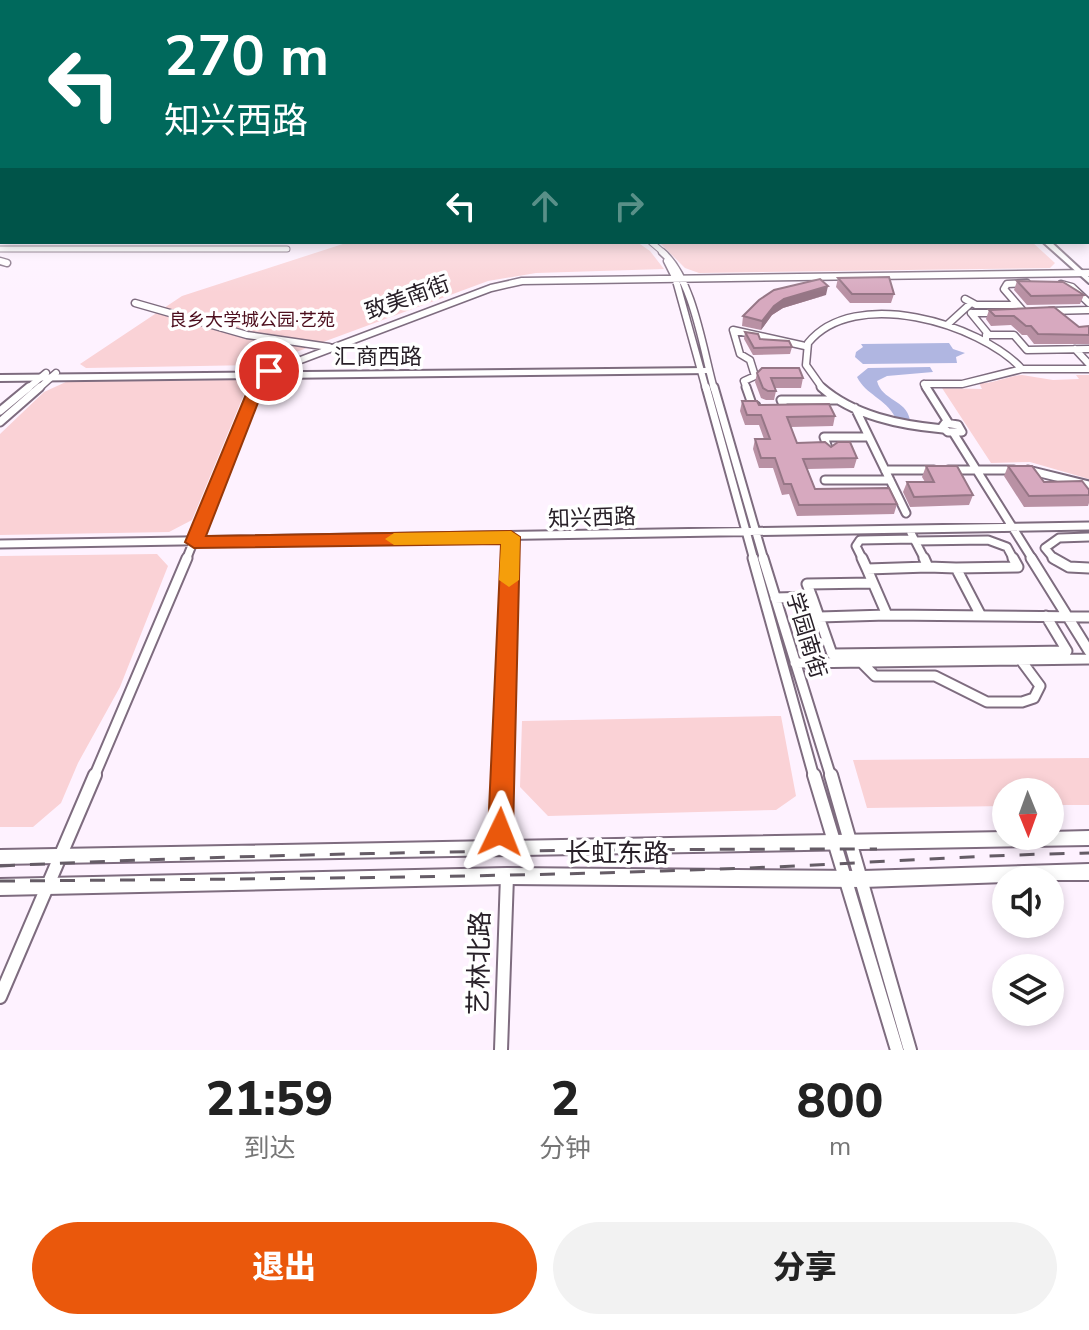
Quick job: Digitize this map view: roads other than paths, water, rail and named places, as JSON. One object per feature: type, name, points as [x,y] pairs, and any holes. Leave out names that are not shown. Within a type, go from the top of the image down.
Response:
[{"type":"main road","points":[[1050,244],[1087,273]]},
{"type":"main road","points":[[1058,244],[1087,273],[1089,281]]},
{"type":"main road","name":"汇商西路","points":[[0,376],[704,369]]},
{"type":"main road","name":"长虹东路","points":[[0,857],[1089,838]]},
{"type":"main road","name":"长虹东路","points":[[0,887],[507,876],[863,879],[1089,872]]},
{"type":"street","name":"学园南街","points":[[651,244],[667,255],[678,277],[750,530],[843,879],[897,1050]]},
{"type":"street","points":[[0,249],[287,249]]},
{"type":"street","name":"致美南街","points":[[265,373],[491,288],[522,281],[1087,273]]},
{"type":"street","points":[[1020,308],[1004,289],[1007,284],[1033,283]]},
{"type":"street","points":[[1046,283],[1072,287],[1089,303]]},
{"type":"street","points":[[947,325],[968,302],[993,308],[1089,310]]},
{"type":"street","points":[[135,303],[247,335],[330,347]]},
{"type":"street","points":[[993,308],[997,313],[971,313],[987,338],[1022,369]]},
{"type":"street","points":[[945,426],[890,421],[838,400],[811,376],[806,366],[805,346],[812,336],[827,326],[860,317],[902,317],[947,325],[987,338],[1014,335],[1027,350],[1089,349]]},
{"type":"street","points":[[759,409],[752,404],[744,381],[755,376],[753,368],[750,360],[740,354],[733,330],[805,346]]},
{"type":"street","points":[[1075,349],[1089,366]]},
{"type":"street","points":[[1089,366],[1022,369],[962,384],[924,384],[945,426],[954,434],[1089,651]]},
{"type":"street","points":[[0,997],[265,373]]},
{"type":"street","points":[[0,411],[48,375]]},
{"type":"street","points":[[0,422],[48,375]]},
{"type":"street","points":[[772,409],[785,409],[781,400],[838,400]]},
{"type":"street","points":[[855,408],[906,513]]},
{"type":"street","points":[[829,451],[824,437],[869,437]]},
{"type":"street","points":[[885,470],[1031,470],[1085,485],[1089,496]]},
{"type":"street","points":[[825,480],[890,480]]},
{"type":"street","name":"知兴西路","points":[[0,544],[1089,526]]},
{"type":"street","name":"学园南街","points":[[750,530],[852,842],[910,1050]]},
{"type":"street","points":[[500,832],[511,537]]},
{"type":"street","points":[[1089,537],[1059,537],[1050,540],[1045,548],[1055,563],[1089,568]]},
{"type":"street","points":[[913,538],[928,567]]},
{"type":"street","points":[[867,569],[1018,567],[1007,547],[988,540],[860,540],[856,546],[887,615]]},
{"type":"street","points":[[956,568],[980,614]]},
{"type":"street","points":[[873,583],[807,584],[832,654],[1067,651],[1046,616]]},
{"type":"street","points":[[775,600],[813,600]]},
{"type":"street","points":[[819,617],[980,614],[987,617],[1088,618]]},
{"type":"street","points":[[861,662],[875,676],[935,676],[987,702],[1022,702],[1034,698],[1040,686],[1020,659]]},
{"type":"street","points":[[795,663],[1089,659]]},
{"type":"street","name":"艺林北路","points":[[501,1050],[507,876]]},
{"type":"water","points":[[949,343],[953,349],[965,353],[956,357],[957,363],[863,364],[855,357],[863,347],[861,344]]},
{"type":"water","points":[[930,367],[933,372],[887,376],[877,381],[884,393],[904,408],[910,420],[895,417],[857,377],[868,368]]},
{"type":"railway","points":[[0,866],[438,852],[877,849]]},
{"type":"railway","points":[[0,881],[540,874],[1089,853]]},
{"type":"park label","name":"良乡大学城公园·艺苑","points":[[252,320]]}]
